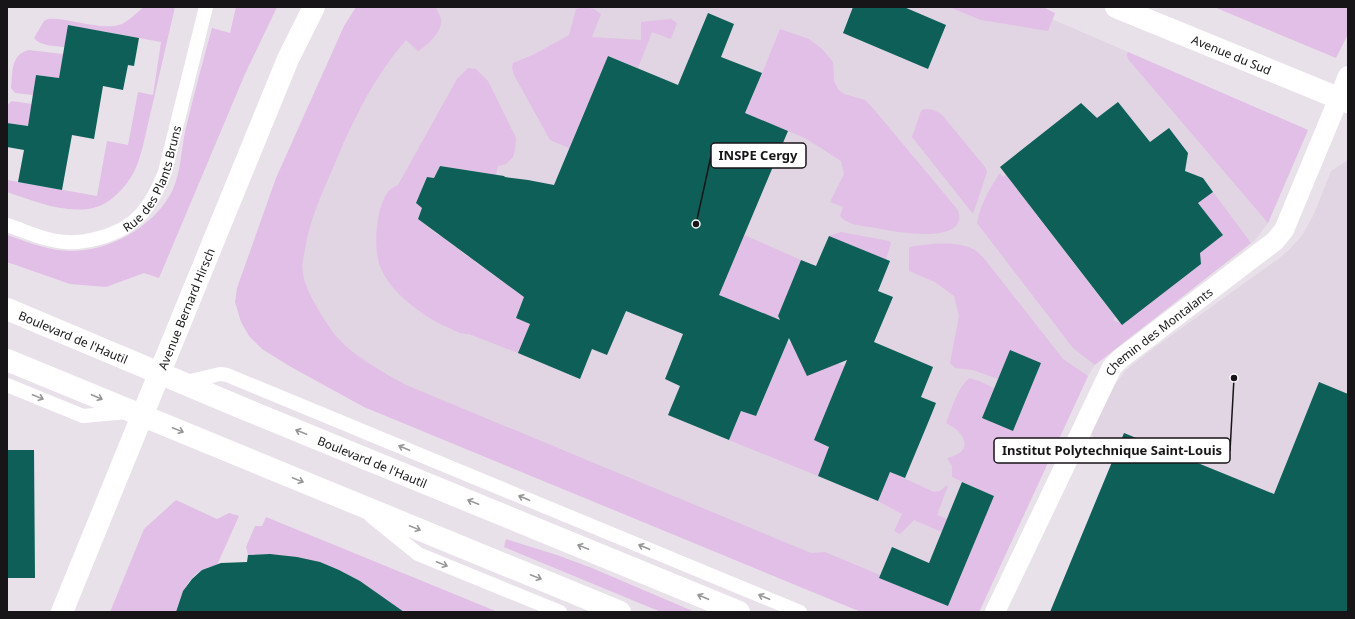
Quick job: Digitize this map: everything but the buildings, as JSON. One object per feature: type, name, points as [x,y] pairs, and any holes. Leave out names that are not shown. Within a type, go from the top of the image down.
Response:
[{"type":"main road","name":"Avenue Bernard Hirsch","points":[[62,612],[137,414],[159,373],[288,60],[314,7]]},
{"type":"main road","name":"Avenue du Sud","points":[[1116,7],[1348,102]]},
{"type":"main road","name":"Boulevard de l'Hautil","points":[[7,309],[182,383],[739,612]]},
{"type":"main road","points":[[7,360],[620,612]]},
{"type":"street","name":"Chemin des Montalants","points":[[995,612],[1112,368],[1120,359],[1275,241],[1284,230],[1348,76]]},
{"type":"lane","name":"Rue des Plants Bruns","points":[[7,225],[47,238],[65,242],[86,241],[111,235],[128,226],[139,217],[150,204],[165,172],[206,7]]},
{"type":"lane","points":[[182,383],[220,374],[227,375],[800,612]]},
{"type":"lane","points":[[7,385],[83,416],[137,414]]},
{"type":"lane","points":[[353,502],[418,554],[560,612]]},
{"type":"shaded area","points":[[144,7],[175,7],[138,163],[128,182],[118,194],[106,203],[93,208],[82,209],[49,206],[7,192],[7,180],[97,196],[107,141],[128,145],[138,92],[153,95],[161,42],[90,29],[64,47],[40,43],[34,38],[44,21],[48,19],[114,26],[122,24]]},
{"type":"shaded area","points":[[236,7],[277,7],[245,74],[159,278],[144,273],[106,287],[70,284],[7,262],[7,235],[39,246],[63,251],[85,250],[100,247],[128,235],[152,218],[162,207],[174,188],[184,136],[212,28],[230,33]]},
{"type":"shaded area","points":[[356,7],[435,7],[441,17],[441,24],[434,37],[418,51],[406,40],[384,68],[357,114],[322,194],[310,226],[302,264],[305,281],[311,297],[324,320],[342,343],[368,363],[406,385],[811,553],[825,552],[880,575],[879,578],[948,606],[994,496],[952,477],[952,466],[947,458],[956,455],[961,451],[964,447],[964,442],[963,437],[959,432],[946,423],[958,393],[969,378],[994,388],[982,418],[1013,431],[1041,363],[1010,350],[998,379],[973,370],[955,368],[950,363],[959,316],[954,296],[935,282],[909,271],[909,247],[933,244],[958,244],[973,249],[983,257],[1063,359],[1088,376],[979,612],[861,612],[364,407],[291,367],[262,349],[249,336],[241,322],[235,302],[237,288],[276,178],[344,26]]},
{"type":"shaded area","points":[[397,7],[1024,7],[1308,130],[1268,223],[1255,240],[1096,363],[1088,376],[979,612],[928,612],[359,372],[290,279],[370,56]]},
{"type":"shaded area","points":[[585,7],[594,9],[601,14],[592,37],[641,40],[641,22],[671,19],[677,23],[671,39],[652,32],[638,68],[608,56],[569,148],[550,140],[514,75],[512,68],[513,63],[535,54],[569,35],[576,9]]},
{"type":"shaded area","points":[[949,7],[1043,7],[1055,13],[1048,31],[981,20]]},
{"type":"shaded area","points":[[1214,7],[1348,7],[1348,34],[1336,58]]},
{"type":"shaded area","points":[[780,29],[809,39],[822,49],[833,62],[834,81],[838,89],[844,94],[865,100],[871,106],[958,210],[959,221],[953,229],[942,233],[913,234],[852,224],[848,222],[840,216],[843,207],[830,202],[844,174],[841,161],[805,138],[740,111],[745,101],[750,103]]},
{"type":"shaded area","points":[[28,50],[63,54],[59,78],[36,75],[33,95],[15,93],[11,88],[15,60],[18,56]]},
{"type":"shaded area","points":[[1128,52],[1308,130],[1268,223],[1128,59]]},
{"type":"shaded area","points":[[468,68],[476,69],[488,81],[516,138],[513,157],[506,164],[498,166],[496,175],[489,177],[486,173],[440,166],[434,178],[427,177],[416,203],[422,208],[418,219],[438,235],[446,237],[447,241],[455,247],[460,247],[461,252],[470,258],[474,257],[475,262],[483,268],[489,267],[490,273],[496,277],[506,262],[534,273],[516,317],[530,324],[518,353],[469,334],[464,334],[429,318],[409,303],[391,285],[380,266],[378,258],[376,238],[377,226],[385,196],[391,189],[398,185],[457,79]]},
{"type":"shaded area","points":[[12,101],[32,104],[28,126],[7,123],[7,105]]},
{"type":"shaded area","points":[[924,109],[939,112],[985,167],[987,172],[973,214],[912,137],[921,111]]},
{"type":"shaded area","points":[[1348,160],[1348,612],[1050,612],[1112,462],[1090,432],[1114,386],[1126,370],[1150,351],[1289,250],[1303,234],[1314,214],[1331,171]]},
{"type":"shaded area","points":[[1000,173],[1003,177],[1006,175],[1115,317],[1113,320],[1117,322],[1124,323],[1201,264],[1199,253],[1223,235],[1198,203],[1213,192],[1251,243],[1095,365],[1073,348],[977,223],[980,210]]},
{"type":"shaded area","points":[[841,232],[889,241],[891,243],[886,260],[829,236]]},
{"type":"shaded area","points":[[744,235],[801,260],[777,319],[719,295]]},
{"type":"shaded area","points":[[787,342],[845,366],[814,440],[829,447],[818,476],[729,440],[741,411],[756,416]]},
{"type":"shaded area","points":[[890,472],[934,492],[940,491],[948,486],[937,515],[947,519],[942,532],[914,520],[900,534],[894,531],[902,514],[878,501]]},
{"type":"shaded area","points":[[176,500],[217,519],[229,513],[239,516],[217,565],[202,570],[192,578],[182,594],[178,612],[110,612],[144,529]]},
{"type":"shaded area","points":[[266,517],[498,612],[397,612],[382,597],[365,585],[348,574],[329,566],[310,560],[290,557],[248,555],[246,547],[255,526],[262,526]]},
{"type":"shaded area","points":[[506,539],[592,568],[695,612],[661,612],[504,547]]},
{"type":"place","name":"INSPE Cergy","points":[[696,224]]},
{"type":"place","name":"Institut Polytechnique Saint-Louis","points":[[1234,378]]}]
